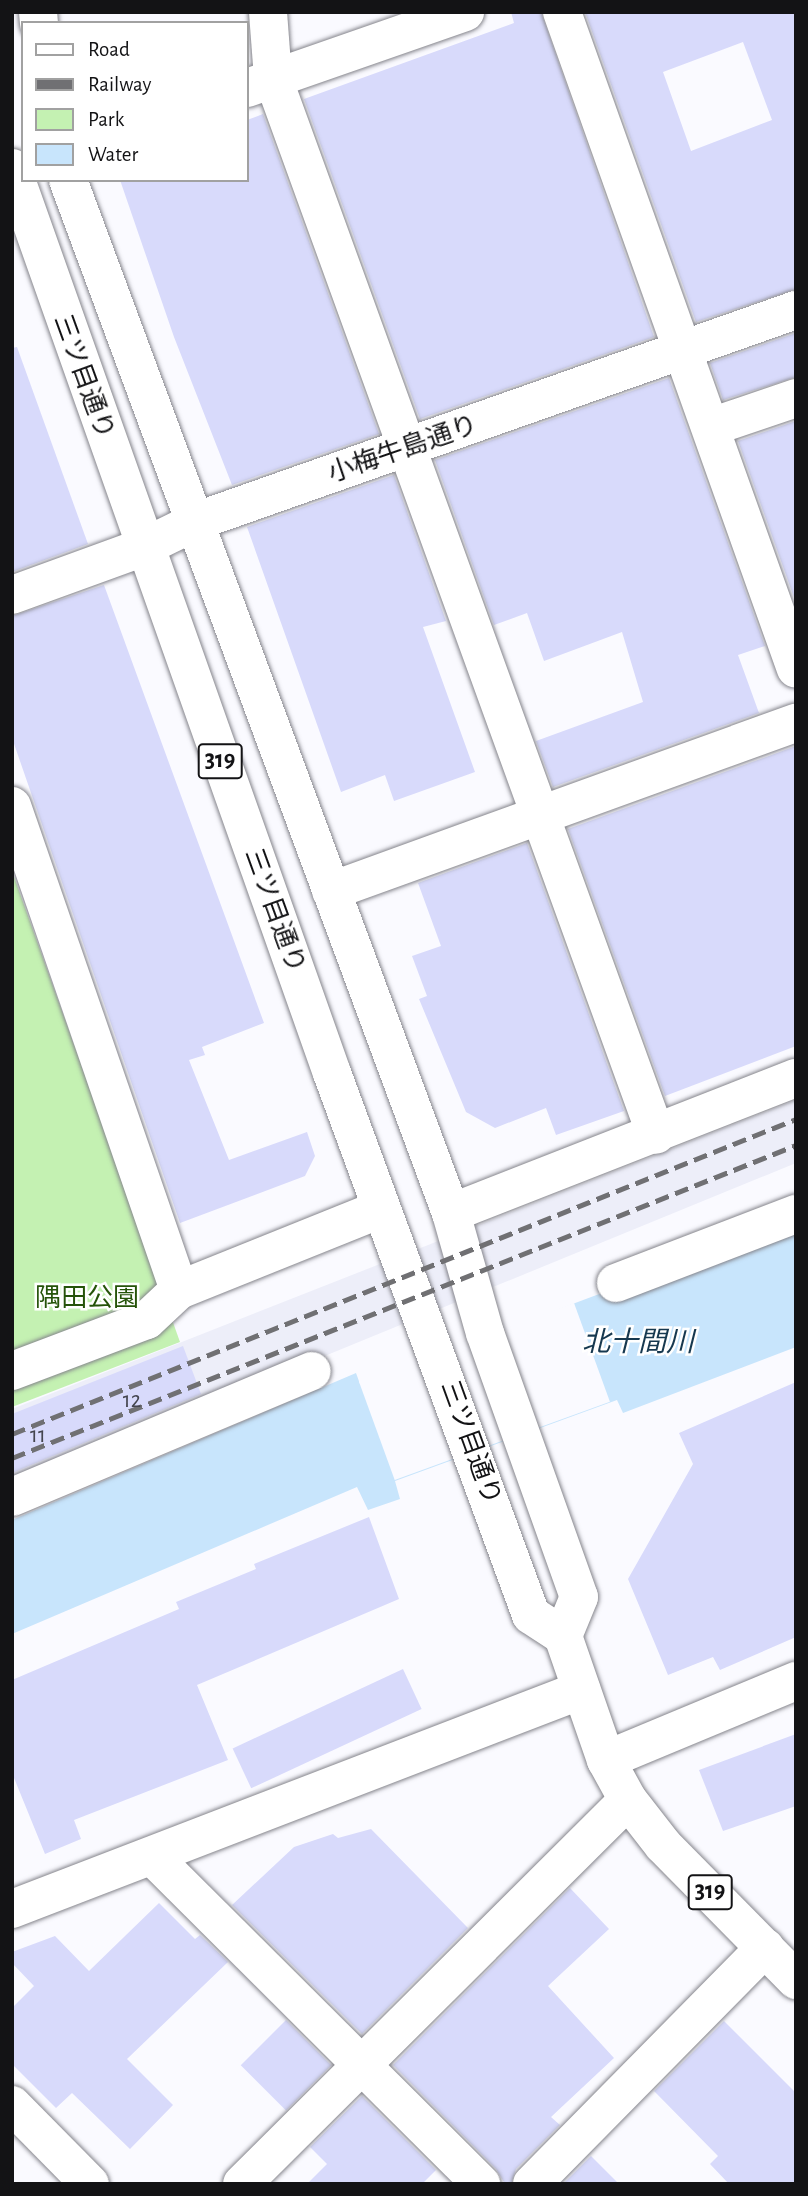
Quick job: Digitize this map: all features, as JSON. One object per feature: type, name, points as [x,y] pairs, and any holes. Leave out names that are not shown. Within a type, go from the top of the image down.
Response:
[{"type":"street","points":[[268,12],[260,83],[408,449],[656,1135]]},
{"type":"street","points":[[260,83],[465,12]]},
{"type":"street","points":[[562,12],[685,351],[796,669]]},
{"type":"street","name":"三ツ目通り","points":[[12,168],[144,547],[381,1209],[474,1452],[531,1615],[563,1636],[579,1597],[485,1333],[451,1213],[197,521],[69,182]]},
{"type":"street","name":"小梅牛島通り","points":[[12,594],[144,547],[197,521],[408,449],[796,310]]},
{"type":"street","points":[[711,427],[796,398]]},
{"type":"street","points":[[331,891],[796,723]]},
{"type":"street","points":[[12,806],[179,1290]]},
{"type":"street","points":[[451,1213],[796,1078]]},
{"type":"street","points":[[12,1371],[147,1320],[179,1290],[381,1209]]},
{"type":"street","points":[[616,1283],[796,1214]]},
{"type":"street","points":[[12,1497],[312,1371]]},
{"type":"street","name":"319","points":[[563,1636],[606,1760],[628,1800],[663,1845],[796,1980]]},
{"type":"street","points":[[606,1760],[796,1681]]},
{"type":"street","points":[[12,1909],[581,1690]]},
{"type":"street","points":[[242,2184],[628,1800]]},
{"type":"street","points":[[152,1856],[481,2184]]},
{"type":"street","points":[[531,2184],[765,1948]]},
{"type":"street","points":[[12,2105],[90,2184]]},
{"type":"shaded area","points":[[796,1100],[796,1163],[12,1484],[12,1409]]},
{"type":"green space","name":"隅田公園","points":[[12,871],[180,1342],[12,1407]]},
{"type":"water","name":"北十間川","points":[[796,1220],[796,1347],[623,1413],[617,1400],[395,1481],[400,1499],[368,1510],[357,1487],[12,1634],[12,1520],[356,1373],[360,1384]]},
{"type":"pier","points":[[574,1303],[610,1402],[395,1480],[359,1381]]},
{"type":"building","points":[[511,12],[541,12],[654,337],[420,419],[304,99],[514,23]]},
{"type":"building","points":[[585,12],[796,12],[796,289],[696,322]],"holes":[[[743,42],[772,120],[691,151],[663,72]]]},
{"type":"building","points":[[263,114],[379,434],[232,485],[174,337],[121,182],[248,182],[248,120]]},
{"type":"building","points":[[796,333],[796,377],[723,400],[710,363]]},
{"type":"building","points":[[17,347],[88,544],[12,572],[12,348]]},
{"type":"building","points":[[669,378],[765,646],[738,655],[759,713],[553,787],[536,741],[643,702],[622,632],[544,661],[527,613],[494,625],[435,460]]},
{"type":"building","points":[[796,421],[796,603],[738,441]]},
{"type":"building","points":[[394,475],[446,621],[423,627],[475,772],[394,801],[385,775],[341,792],[247,527]]},
{"type":"building","points":[[104,585],[264,1023],[202,1047],[205,1055],[189,1060],[229,1160],[307,1132],[315,1156],[305,1176],[180,1223],[12,738],[12,616]]},
{"type":"building","points":[[796,746],[796,1046],[665,1096],[568,829]]},
{"type":"building","points":[[527,843],[624,1111],[556,1135],[546,1108],[495,1128],[466,1112],[419,999],[427,996],[412,956],[441,946],[418,883]]},
{"type":"building","points":[[183,1346],[201,1394],[12,1473],[12,1414]]},
{"type":"building","points":[[796,1382],[796,1637],[720,1670],[713,1657],[668,1675],[628,1579],[693,1464],[679,1433]]},
{"type":"building","points":[[369,1517],[399,1599],[197,1685],[228,1760],[74,1820],[81,1839],[45,1854],[12,1773],[12,1680],[179,1609],[176,1602],[256,1569],[254,1564]]},
{"type":"building","points":[[403,1669],[422,1709],[251,1788],[233,1748]]},
{"type":"building","points":[[796,1734],[796,1806],[723,1831],[699,1770]]},
{"type":"building","points":[[371,1829],[468,1928],[362,2034],[232,1905],[294,1847],[333,1834],[338,1838]]},
{"type":"building","points":[[570,1888],[609,1929],[548,1986],[614,2058],[551,2117],[560,2125],[516,2169],[511,2184],[505,2184],[496,2169],[393,2065]]},
{"type":"building","points":[[159,1903],[195,1939],[200,1935],[228,1962],[127,2059],[173,2105],[130,2149],[72,2093],[56,2108],[12,2064],[12,2008],[34,1986],[12,1963],[12,1952],[55,1936],[89,1971]]},
{"type":"building","points":[[286,2020],[331,2065],[286,2111],[241,2065]]},
{"type":"building","points":[[724,2021],[796,2093],[796,2184],[729,2184],[710,2164],[718,2156],[654,2091]]},
{"type":"building","points":[[362,2096],[436,2170],[422,2184],[307,2184],[327,2164],[310,2147]]},
{"type":"building","points":[[591,2156],[619,2184],[563,2184]]},
{"type":"railway","points":[[12,1434],[796,1119]]},
{"type":"railway","points":[[12,1458],[796,1145]]}]
